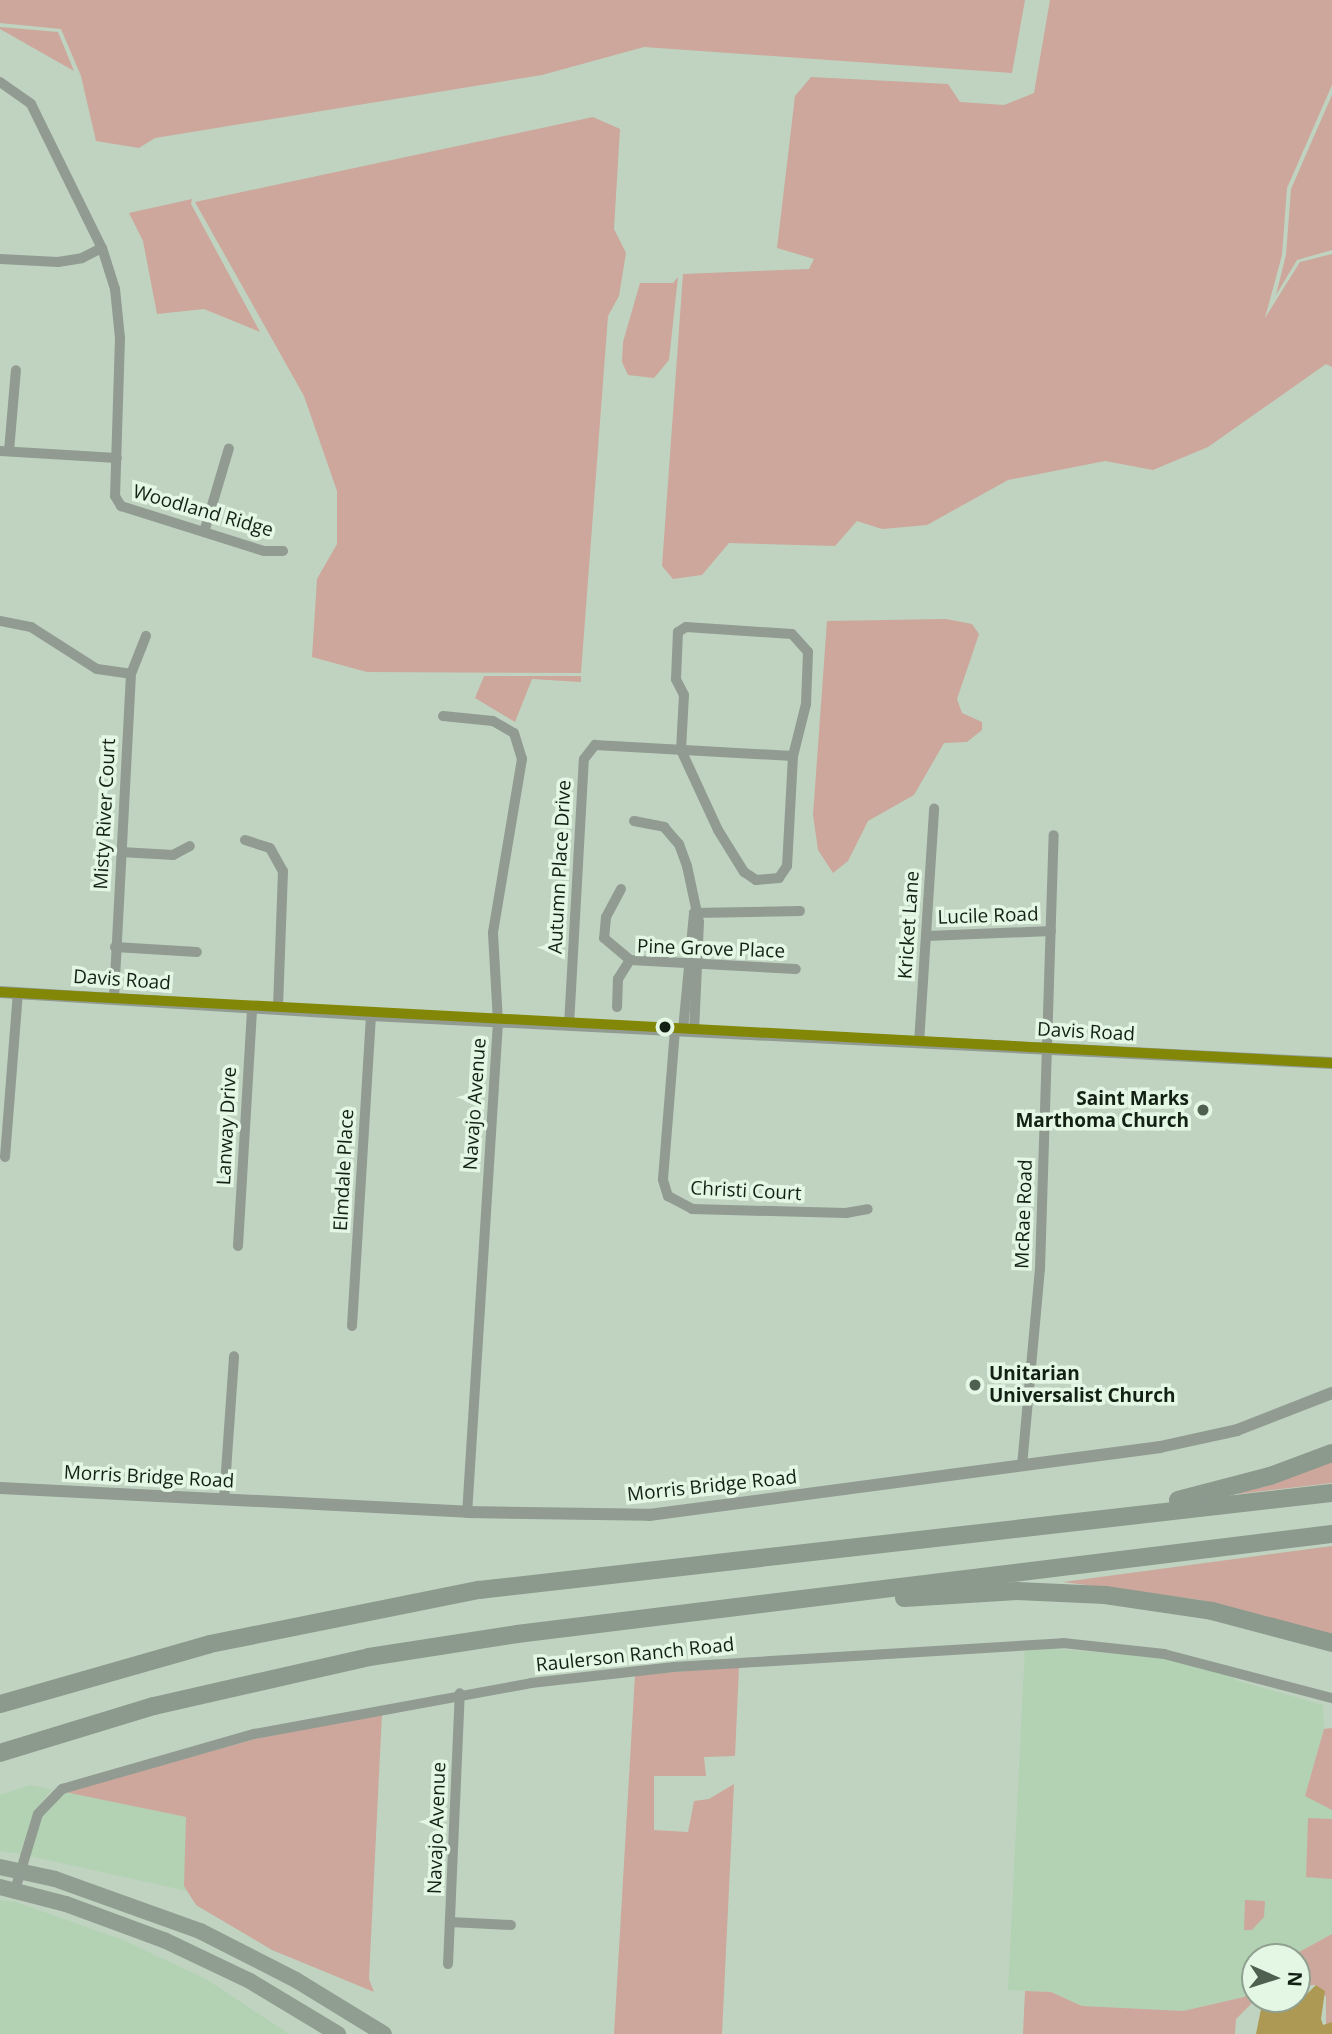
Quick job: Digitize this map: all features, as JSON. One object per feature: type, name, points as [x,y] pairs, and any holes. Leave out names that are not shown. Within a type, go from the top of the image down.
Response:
[{"type":"highway","points":[[1016,1528],[1229,1489],[1332,1453]]},
{"type":"highway","points":[[0,1704],[210,1644],[418,1600],[1332,1493]]},
{"type":"highway","points":[[0,1753],[168,1702],[369,1657],[1332,1534]]},
{"type":"highway","points":[[754,1606],[1061,1592],[1178,1605],[1332,1643]]},
{"type":"main road","points":[[0,1867],[22,1871],[134,1905],[200,1931],[296,1980],[382,2033]]},
{"type":"main road","points":[[7,1889],[138,1929],[232,1972],[338,2034]]},
{"type":"main road","points":[[232,1972],[245,1967],[364,2034]]},
{"type":"street","points":[[0,82],[31,104],[102,248],[115,289],[120,338],[117,458],[4,451],[16,370]]},
{"type":"street","points":[[0,259],[58,262],[82,258],[102,248]]},
{"type":"street","points":[[205,529],[229,447]]},
{"type":"street","name":"Woodland Ridge","points":[[117,458],[115,496],[121,506],[205,529],[264,551],[283,551]]},
{"type":"street","points":[[0,621],[31,627],[97,669],[131,674]]},
{"type":"street","points":[[686,627],[792,634],[808,652],[806,704],[793,756],[787,866],[779,878],[756,880],[744,872],[718,830],[681,750],[684,695],[676,679],[678,632],[686,627]]},
{"type":"street","name":"Misty River Court","points":[[114,998],[131,674],[146,636]]},
{"type":"street","name":"Navajo Avenue","points":[[443,716],[493,721],[514,733],[522,759],[493,933],[498,1021],[467,1512]]},
{"type":"street","name":"Autumn Place Drive","points":[[569,1025],[584,759],[595,745],[793,756]]},
{"type":"street","name":"Kricket Lane","points":[[919,1043],[934,808]]},
{"type":"street","name":"Christi Court","points":[[634,821],[664,827],[679,844],[694,913],[692,967],[663,1180],[668,1196],[692,1209],[846,1213],[867,1209]]},
{"type":"street","name":"McRae Road","points":[[1022,1466],[1040,1269],[1054,835]]},
{"type":"street","points":[[245,840],[270,848],[283,871],[278,1009]]},
{"type":"street","points":[[121,852],[173,855],[190,846]]},
{"type":"street","points":[[621,889],[606,917],[604,938],[630,960]]},
{"type":"street","name":"Pine Grove Place","points":[[694,913],[800,911]]},
{"type":"street","name":"Lucile Road","points":[[927,936],[1051,931]]},
{"type":"street","points":[[115,947],[197,952]]},
{"type":"street","name":"Pine Grove Place","points":[[617,1007],[618,979],[630,960],[692,967],[796,969]]},
{"type":"street","name":"Davis Road","points":[[0,992],[371,1015],[1332,1063]]},
{"type":"street","points":[[5,1157],[18,993]]},
{"type":"street","name":"Lanway Drive","points":[[238,1246],[251,1008]]},
{"type":"street","name":"Elmdale Place","points":[[352,1326],[371,1015]]},
{"type":"street","points":[[224,1500],[234,1356]]},
{"type":"street","name":"Morris Bridge Road","points":[[0,1489],[467,1512],[649,1515],[1022,1466],[1203,1438],[1332,1393]]},
{"type":"street","name":"Raulerson Ranch Road","points":[[7,1889],[22,1871],[38,1814],[52,1794],[72,1785],[254,1734],[460,1693],[674,1667],[1050,1643],[1164,1654],[1332,1699]]},
{"type":"street","name":"Navajo Avenue","points":[[448,1964],[460,1693]]},
{"type":"street","points":[[450,1922],[511,1925]]},
{"type":"shaded area","points":[[0,0],[1025,0],[1012,73],[644,47],[542,75],[155,138],[139,148],[96,141],[81,76],[61,29],[0,23]]},
{"type":"shaded area","points":[[1050,0],[1332,0],[1332,85],[1287,188],[1282,255],[1265,318],[1300,262],[1332,254],[1332,367],[1326,364],[1208,447],[1153,470],[1105,461],[1008,480],[927,525],[882,529],[857,521],[835,546],[729,543],[702,575],[673,579],[662,566],[683,274],[809,269],[814,259],[777,248],[795,96],[811,77],[948,84],[960,102],[1004,105],[1034,93]]},
{"type":"shaded area","points":[[0,29],[58,32],[74,71]]},
{"type":"shaded area","points":[[1332,95],[1332,250],[1297,260],[1276,295],[1286,255],[1291,189]]},
{"type":"shaded area","points":[[593,117],[620,129],[614,229],[626,253],[619,296],[608,316],[581,673],[367,672],[312,657],[317,579],[337,544],[337,491],[304,396],[195,202]]},
{"type":"shaded area","points":[[192,199],[191,204],[260,332],[204,309],[157,314],[143,241],[129,213]]},
{"type":"shaded area","points":[[678,277],[669,360],[654,378],[628,375],[622,362],[623,342],[640,283],[673,283]]},
{"type":"shaded area","points":[[946,619],[972,624],[979,634],[957,699],[962,713],[982,722],[982,730],[967,742],[944,743],[914,795],[868,821],[848,861],[833,873],[818,850],[813,815],[827,621]]},
{"type":"shaded area","points":[[484,676],[581,676],[581,682],[532,679],[515,722],[475,698]]},
{"type":"shaded area","points":[[1332,1459],[1332,1483],[1238,1492]]},
{"type":"shaded area","points":[[1332,1546],[1332,1636],[1201,1600],[1063,1582]]},
{"type":"shaded area","points":[[1025,1647],[1152,1656],[1220,1671],[1238,1681],[1323,1705],[1324,1729],[1305,1796],[1332,1810],[1332,1934],[1311,1946],[1311,1943],[1241,1943],[1241,1998],[1183,2011],[1082,2006],[1051,1992],[1008,1990]]},
{"type":"shaded area","points":[[739,1667],[735,1756],[704,1757],[706,1776],[654,1776],[654,1830],[688,1832],[694,1801],[709,1799],[734,1784],[722,2034],[614,2034],[635,1675]]},
{"type":"shaded area","points":[[382,1713],[369,1979],[374,1992],[272,1950],[196,1905],[184,1886],[186,1817],[65,1792],[255,1739]]},
{"type":"shaded area","points":[[1332,1728],[1332,1810],[1305,1796],[1324,1729]]},
{"type":"shaded area","points":[[30,1785],[52,1789],[34,1812],[21,1854],[0,1851],[0,1795]]},
{"type":"shaded area","points":[[65,1792],[186,1817],[187,1891],[30,1856],[42,1815]]},
{"type":"shaded area","points":[[1308,1818],[1332,1819],[1332,1879],[1306,1877]]},
{"type":"shaded area","points":[[0,1900],[16,1902],[123,1940],[206,1979],[289,2034],[0,2034]]},
{"type":"shaded area","points":[[1245,1900],[1265,1901],[1264,1917],[1252,1930],[1244,1930]]},
{"type":"shaded area","points":[[1332,1934],[1332,2022],[1326,2025],[1326,1997],[1316,1985],[1311,1985],[1311,1946]]},
{"type":"shaded area","points":[[1316,1985],[1325,1991],[1321,2019],[1323,2025],[1332,2022],[1332,2034],[1256,2034],[1260,2013],[1311,2013],[1311,1990]]},
{"type":"shaded area","points":[[1025,1991],[1051,1992],[1082,2006],[1183,2011],[1241,1998],[1242,2013],[1236,2019],[1235,2034],[1023,2034]]},
{"type":"transit line","points":[[0,992],[1332,1063]]},
{"type":"place","name":"Saint Marks Marthoma Church","points":[[1203,1110]]},
{"type":"place","name":"Unitarian Universalist Church","points":[[975,1385]]}]
